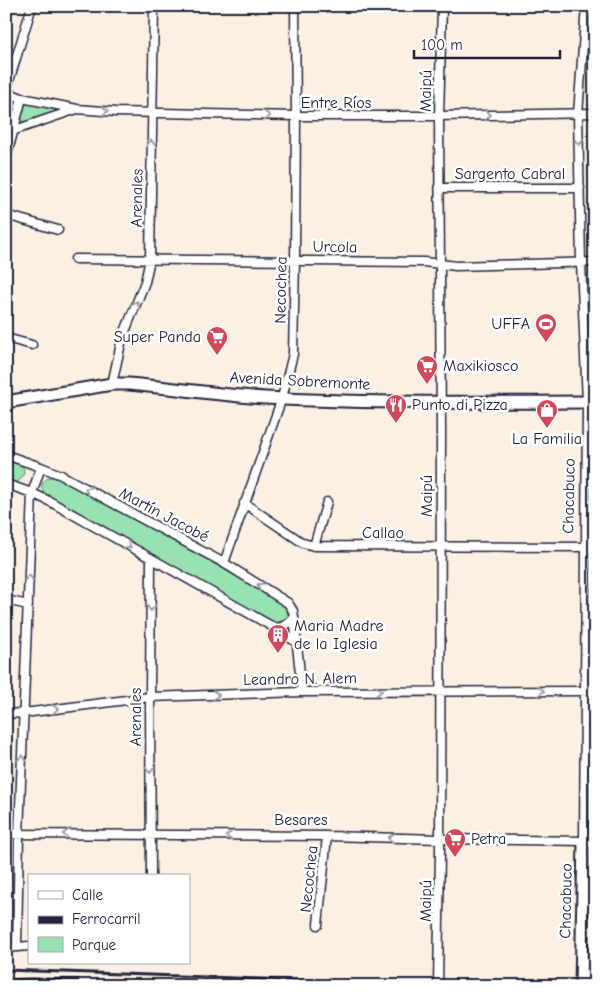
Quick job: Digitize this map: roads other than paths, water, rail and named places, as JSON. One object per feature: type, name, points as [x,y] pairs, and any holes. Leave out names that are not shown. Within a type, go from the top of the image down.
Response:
[{"type":"main road","name":"Avenida Sobremonte","points":[[6,402],[112,384],[282,398],[440,402],[591,402]]},
{"type":"main road","name":"Chacabuco","points":[[581,986],[589,841]]},
{"type":"street","points":[[6,91],[32,6]]},
{"type":"street","name":"Arenales","points":[[112,384],[122,339],[145,282],[150,259],[154,6]]},
{"type":"street","name":"Necochea","points":[[224,563],[282,398],[293,354],[296,116],[295,6]]},
{"type":"street","name":"Maipú","points":[[438,986],[440,839],[439,116],[442,6]]},
{"type":"street","name":"Chacabuco","points":[[586,6],[578,114],[581,263],[591,402],[585,547],[585,691],[589,841]]},
{"type":"street","name":"Entre Ríos","points":[[6,91],[22,98],[77,110],[152,113],[296,116],[595,114]]},
{"type":"street","points":[[6,159],[22,98]]},
{"type":"street","name":"Entre Ríos","points":[[14,130],[77,110]]},
{"type":"street","name":"Sargento Cabral","points":[[440,188],[580,188]]},
{"type":"street","points":[[6,214],[58,230]]},
{"type":"street","name":"Urcola","points":[[75,259],[424,262],[456,266],[595,262]]},
{"type":"street","points":[[6,338],[32,345]]},
{"type":"street","name":"Martín Jacobé","points":[[6,455],[41,466],[61,475],[224,563],[288,603],[293,611],[294,618]]},
{"type":"street","points":[[17,947],[19,834],[32,493],[41,466]]},
{"type":"street","points":[[6,484],[32,493],[49,502],[275,628],[296,642]]},
{"type":"street","points":[[314,546],[327,502]]},
{"type":"street","name":"Callao","points":[[244,503],[303,543],[314,546],[595,547]]},
{"type":"street","name":"Arenales","points":[[151,874],[150,697],[152,559]]},
{"type":"street","points":[[6,600],[28,605]]},
{"type":"street","points":[[275,628],[287,625],[294,618]]},
{"type":"street","points":[[294,618],[302,692]]},
{"type":"street","name":"Leandro N. Alem","points":[[6,714],[150,697],[302,692],[595,691]]},
{"type":"street","name":"Besares","points":[[6,834],[327,836],[589,841]]},
{"type":"street","name":"Necochea","points":[[318,925],[327,836]]},
{"type":"street","points":[[6,948],[28,946]]},
{"type":"railway","points":[[6,970],[408,986]]},
{"type":"railway","points":[[6,980],[78,980]]},
{"type":"place","name":"UFFA","points":[[546,343]]},
{"type":"place","name":"Super Panda","points":[[217,356]]},
{"type":"place","name":"Maxikiosco","points":[[427,385]]},
{"type":"place","name":"Punto di Pizza","points":[[396,424]]},
{"type":"place","name":"La Familia","points":[[547,429]]},
{"type":"place","name":"Maria Madre de la Iglesia","points":[[278,654]]},
{"type":"place","name":"Petra","points":[[455,858]]}]
